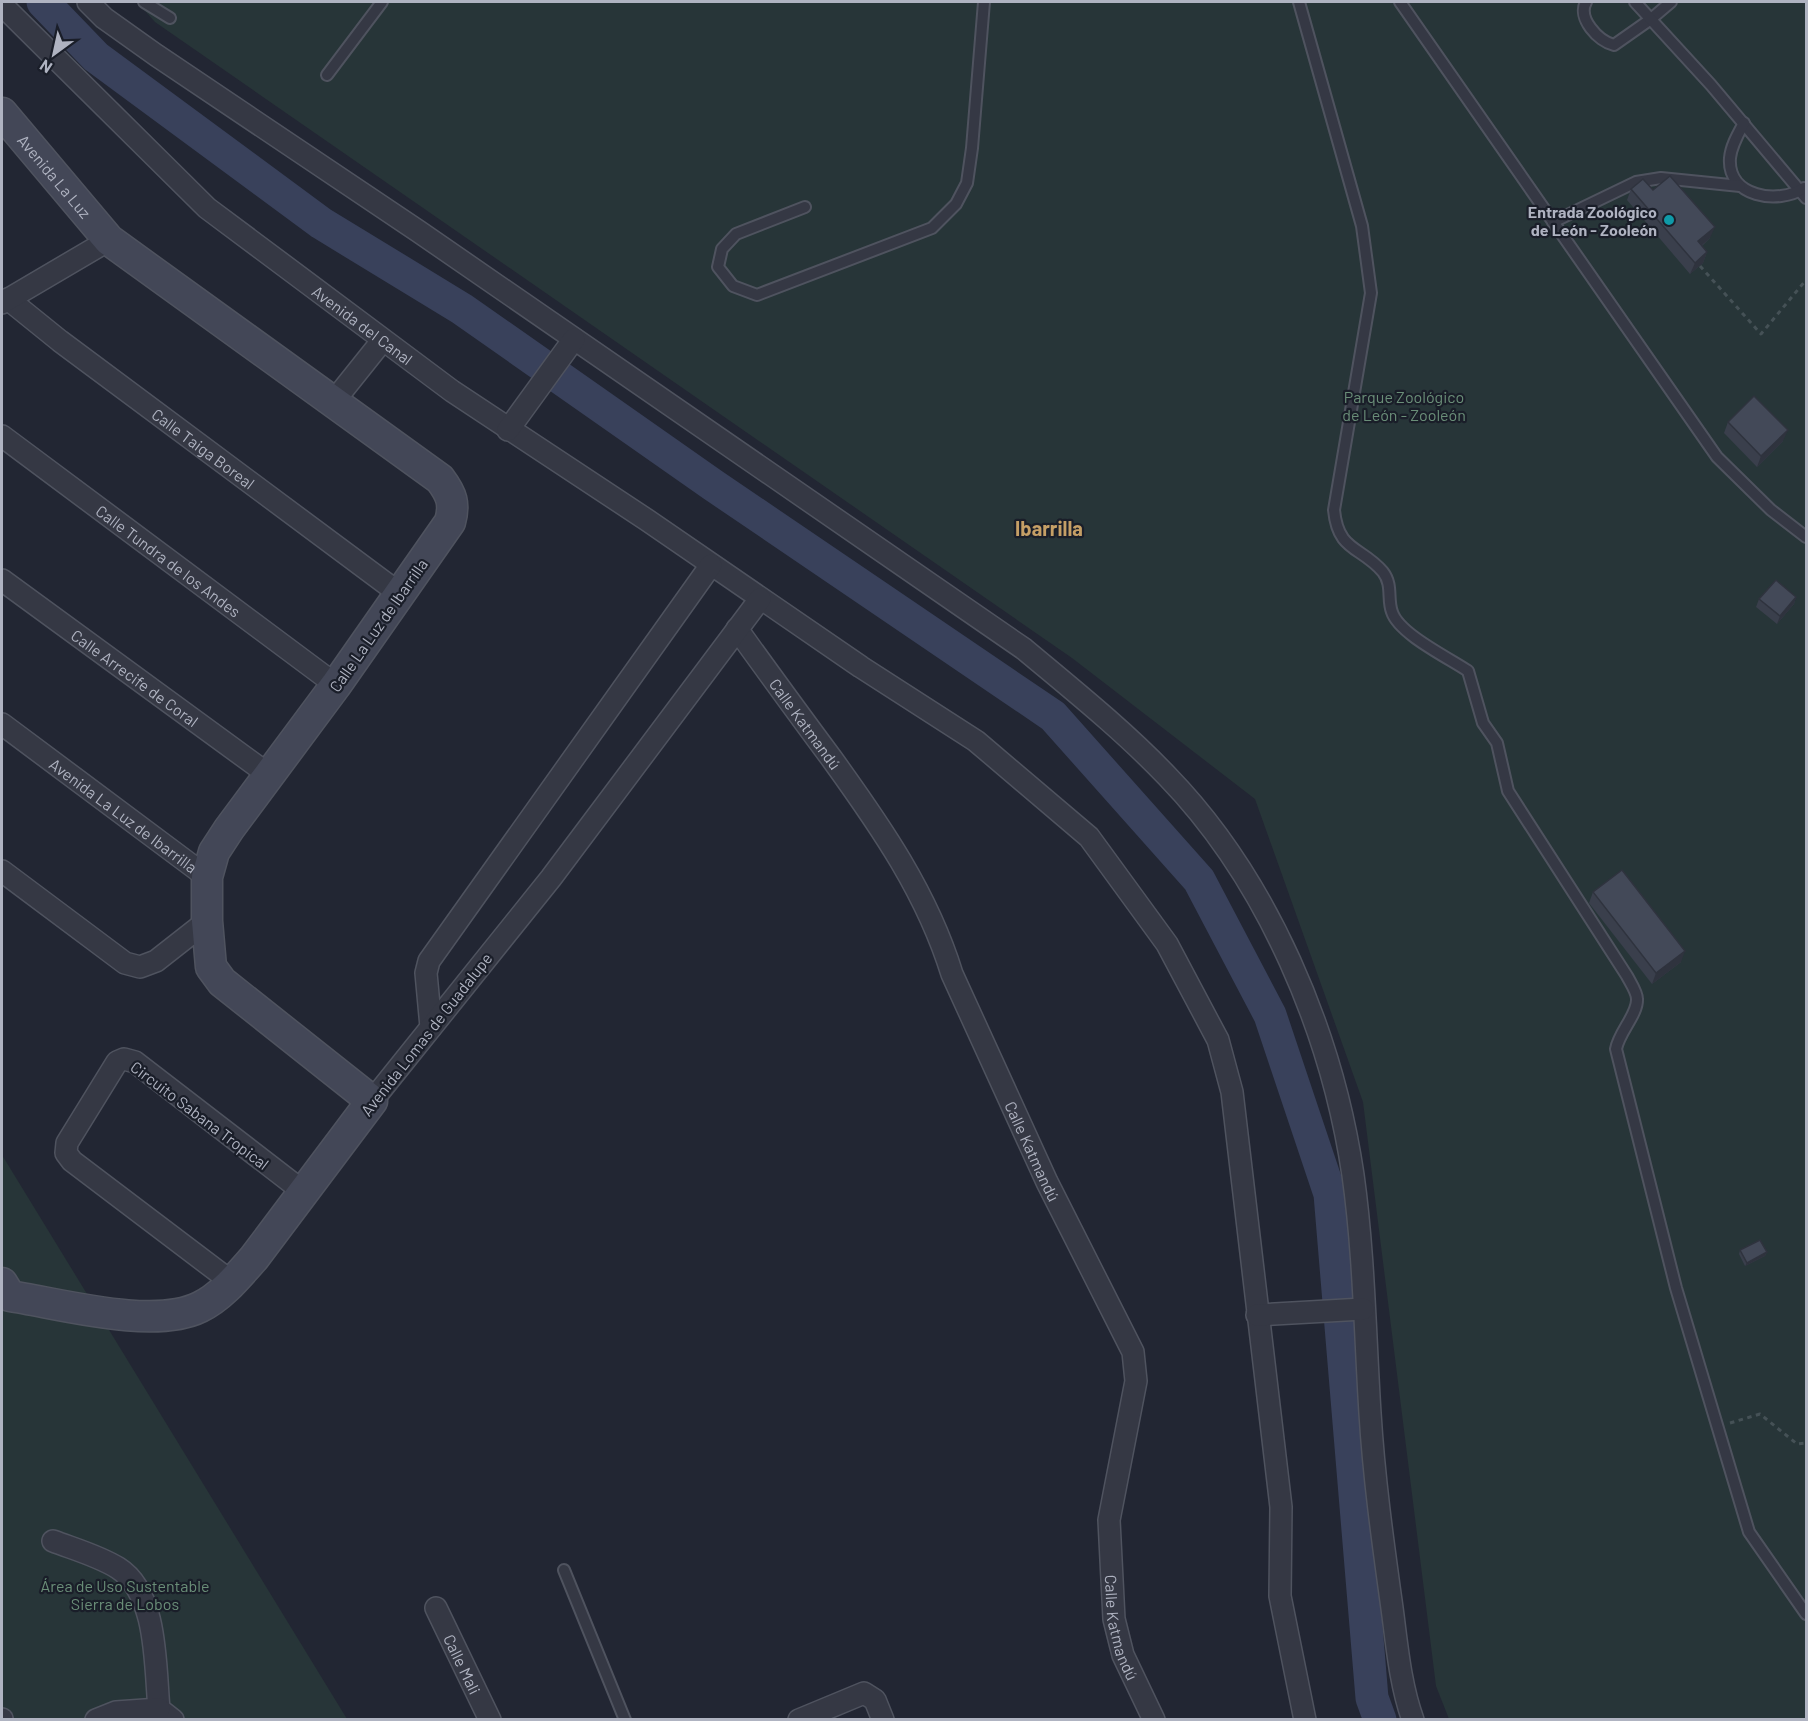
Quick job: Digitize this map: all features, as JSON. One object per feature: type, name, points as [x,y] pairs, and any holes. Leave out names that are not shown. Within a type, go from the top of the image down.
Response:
[{"type":"street","points":[[88,2],[104,18],[156,55],[418,231],[569,345],[1024,650],[1095,707],[1176,786],[1220,840],[1268,915],[1301,986],[1329,1067],[1353,1175],[1353,1309],[1375,1488],[1402,1676],[1413,1719]]},
{"type":"street","name":"Avenida del Canal","points":[[2,5],[207,208],[382,341],[508,430],[976,741],[1089,837],[1167,944],[1218,1040],[1232,1092],[1266,1314],[1281,1507],[1280,1596],[1305,1719]]},
{"type":"street","name":"Avenida La Luz","points":[[3,117],[109,240]]},
{"type":"street","points":[[5,301],[109,240]]},
{"type":"street","name":"Calle La Luz de Ibarrilla","points":[[109,240],[440,479],[451,493],[454,508],[450,522],[400,594],[214,852],[207,877]]},
{"type":"street","name":"Calle Taiga Boreal","points":[[5,301],[400,594]]},
{"type":"street","points":[[334,401],[382,341]]},
{"type":"street","points":[[508,430],[569,345]]},
{"type":"street","name":"Calle Tundra de los Andes","points":[[2,436],[336,685]]},
{"type":"street","points":[[430,1028],[426,973],[429,961],[711,565]]},
{"type":"street","name":"Calle Arrecife de Coral","points":[[2,580],[269,776]]},
{"type":"street","name":"Avenida Lomas de Guadalupe","points":[[4,1292],[142,1317],[174,1317],[201,1307],[232,1283],[305,1193],[372,1101],[551,878],[760,599]]},
{"type":"street","name":"Calle Katmandú","points":[[737,629],[875,819],[911,874],[942,942],[952,974],[1047,1182],[1133,1352],[1136,1382],[1109,1520],[1114,1619],[1123,1655],[1154,1719]]},
{"type":"street","name":"Avenida La Luz de Ibarrilla","points":[[2,724],[207,877],[207,921],[211,966],[222,982],[372,1101]]},
{"type":"street","points":[[2,871],[125,963],[140,967],[156,961],[207,921]]},
{"type":"street","name":"Circuito Sabana Tropical","points":[[232,1283],[72,1161],[66,1153],[67,1143],[117,1062],[124,1059],[135,1062],[305,1193]]},
{"type":"street","points":[[1266,1314],[1353,1309]]},
{"type":"street","points":[[53,1541],[119,1568],[140,1592],[151,1622],[166,1714],[116,1712],[96,1719]]},
{"type":"street","name":"Calle Mali","points":[[436,1608],[490,1719]]},
{"type":"street","points":[[799,1719],[864,1693],[875,1700],[883,1719]]},
{"type":"lane","points":[[144,2],[170,18]]},
{"type":"lane","points":[[327,75],[382,2]]},
{"type":"lane","points":[[805,207],[736,234],[722,249],[718,267],[734,286],[757,295],[790,283],[932,228],[956,204],[967,183],[972,148],[984,2]]},
{"type":"lane","points":[[1299,2],[1362,226],[1371,292],[1334,510],[1336,529],[1347,544],[1383,573],[1390,587],[1392,613],[1403,628],[1468,670],[1484,723],[1497,742],[1501,769],[1508,791],[1627,976],[1637,998],[1635,1010],[1618,1036],[1616,1049],[1676,1288],[1749,1532],[1806,1614]]},
{"type":"lane","points":[[1400,2],[1717,458],[1771,510],[1806,537]]},
{"type":"lane","points":[[1586,2],[1583,12],[1585,20],[1606,43],[1614,45],[1621,43],[1671,2]]},
{"type":"lane","points":[[1553,222],[1636,182],[1661,178],[1740,186],[1759,196],[1777,197],[1805,191],[1635,2]]},
{"type":"lane","points":[[1740,186],[1731,171],[1730,158],[1734,141],[1744,123]]},
{"type":"lane","points":[[564,1570],[625,1719]]},
{"type":"path","points":[[1700,266],[1761,334],[1806,280]]},
{"type":"path","points":[[1717,1427],[1760,1414],[1797,1444],[1806,1443]]},
{"type":"green space","name":"Parque Zoológico de León - Zooleón","points":[[137,2],[1806,2],[1806,1719],[1449,1719],[1436,1686],[1363,1102],[1255,799],[1072,658],[155,22]]},
{"type":"green space","name":"Área de Uso Sustentable Sierra de Lobos","points":[[2,1155],[347,1719],[2,1719]]},
{"type":"building","name":"Entrada Zoológico de León - Zooleón","points":[[1670,176],[1715,227],[1698,241],[1707,252],[1695,263],[1631,189],[1643,179],[1653,190]]},
{"type":"building","points":[[1754,396],[1788,430],[1761,456],[1728,422]]},
{"type":"building","points":[[1776,580],[1796,597],[1780,616],[1759,599]]},
{"type":"building","points":[[1622,870],[1685,951],[1656,973],[1593,892]]},
{"type":"building","points":[[1760,1240],[1767,1252],[1747,1263],[1740,1250]]},
{"type":"waterway","points":[[43,2],[96,57],[321,223],[462,309],[713,485],[1053,716],[1199,880],[1270,1015],[1330,1194],[1372,1698],[1380,1720]]},
{"type":"place","name":"Entrada Zoológico de León - Zooleón","points":[[1669,220]]},
{"type":"district","name":"Ibarrilla","points":[[1049,528]]}]
